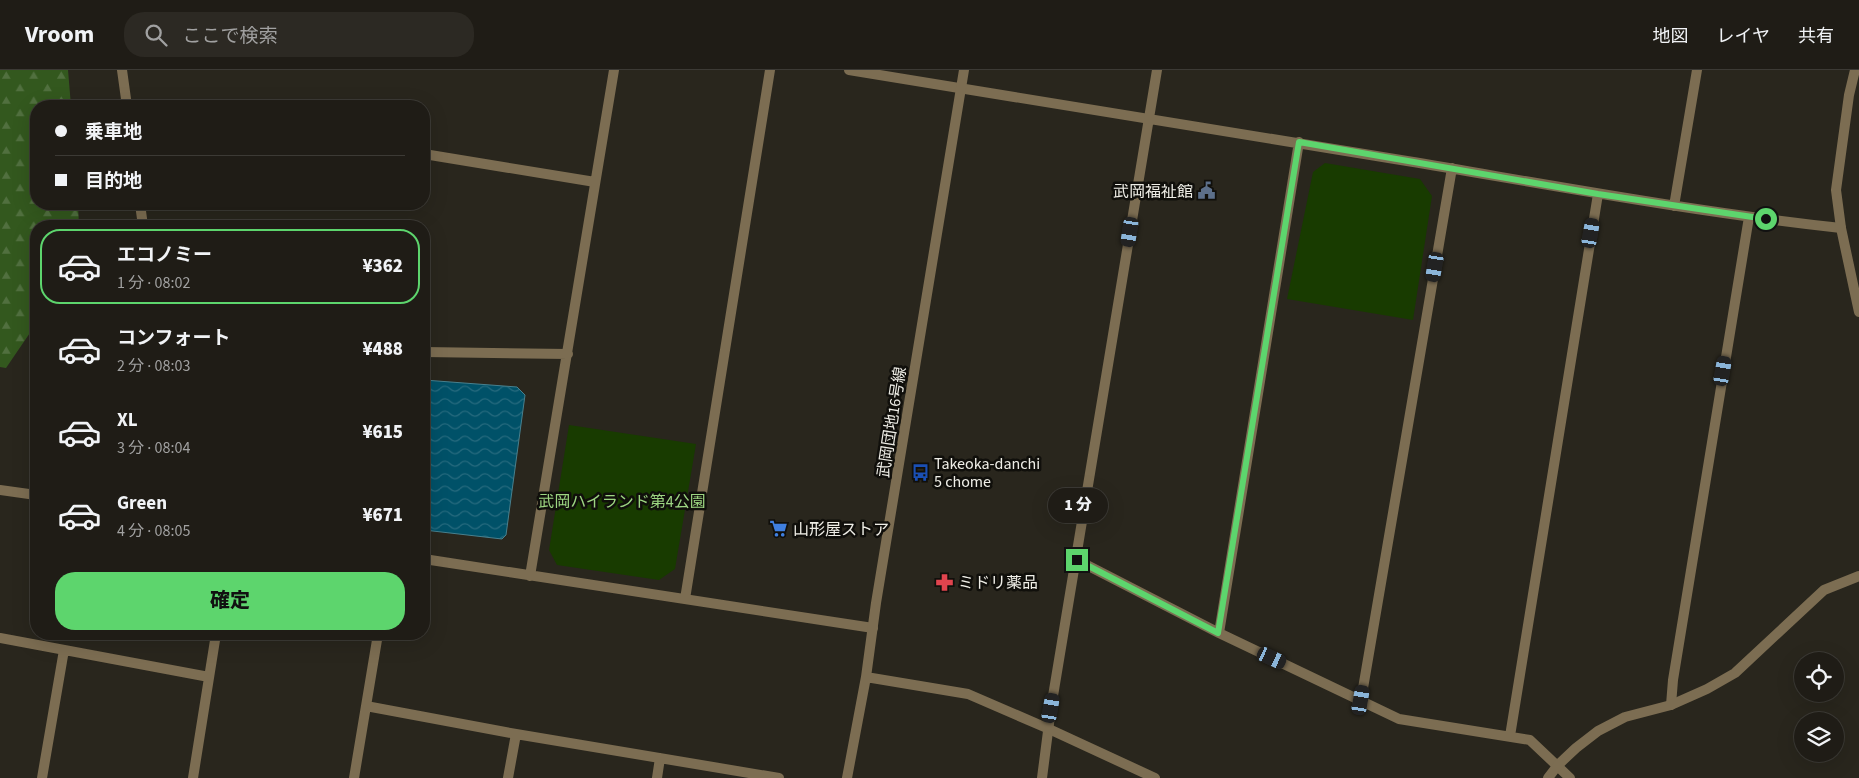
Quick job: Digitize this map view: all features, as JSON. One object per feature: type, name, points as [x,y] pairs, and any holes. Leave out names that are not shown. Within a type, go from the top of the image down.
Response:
[{"type":"street","points":[[122,70],[126,100]]},
{"type":"street","points":[[530,576],[614,70]]},
{"type":"street","points":[[685,599],[770,70]]},
{"type":"street","points":[[848,70],[1299,142],[1598,194],[1748,217],[1841,228]]},
{"type":"street","name":"武岡団地16号線","points":[[847,778],[866,677],[964,70]]},
{"type":"street","points":[[1042,778],[1157,70]]},
{"type":"street","points":[[1674,206],[1697,70]]},
{"type":"street","points":[[1855,70],[1849,94],[1836,190],[1841,228],[1859,312]]},
{"type":"street","points":[[1218,633],[1299,142]]},
{"type":"street","points":[[430,155],[595,182]]},
{"type":"street","points":[[1361,700],[1452,168]]},
{"type":"street","points":[[1510,736],[1598,194]]},
{"type":"street","points":[[1671,706],[1673,680],[1748,217]]},
{"type":"street","points":[[430,352],[568,354]]},
{"type":"street","points":[[0,490],[30,494]]},
{"type":"street","points":[[430,560],[873,628]]},
{"type":"street","points":[[1077,560],[1218,633],[1399,719],[1530,740],[1570,778]]},
{"type":"street","points":[[1548,778],[1558,766],[1598,731],[1626,718],[1671,706],[1735,673],[1824,590],[1859,576]]},
{"type":"street","points":[[0,638],[209,677]]},
{"type":"street","points":[[193,778],[215,640]]},
{"type":"street","points":[[354,778],[377,640]]},
{"type":"street","points":[[42,778],[64,650]]},
{"type":"street","points":[[866,677],[968,694],[1154,778]]},
{"type":"street","points":[[366,706],[516,734],[779,778]]},
{"type":"street","points":[[508,778],[516,734]]},
{"type":"street","points":[[657,778],[660,758]]},
{"type":"green space","points":[[0,70],[68,70],[70,100],[30,100],[30,210],[78,210],[79,220],[30,220],[30,333],[6,368],[0,367]]},
{"type":"green space","points":[[1325,163],[1420,179],[1432,196],[1413,320],[1287,299],[1313,172]]},
{"type":"green space","name":"武岡ハイランド第4公園","points":[[569,425],[696,444],[675,569],[659,580],[557,565],[549,550]]},
{"type":"water","points":[[430,380],[517,387],[525,395],[506,535],[502,539],[430,531]]},
{"type":"place","name":"武岡福祉館","points":[[1207,191]]},
{"type":"place","name":"Takeoka-danchi 5 chome","points":[[920,472]]},
{"type":"place","name":"山形屋ストア","points":[[779,529]]},
{"type":"place","name":"ミドリ薬品","points":[[944,582]]},
{"type":"route","points":[[1077,560],[1218,633],[1299,142],[1598,194],[1766,219]]}]
